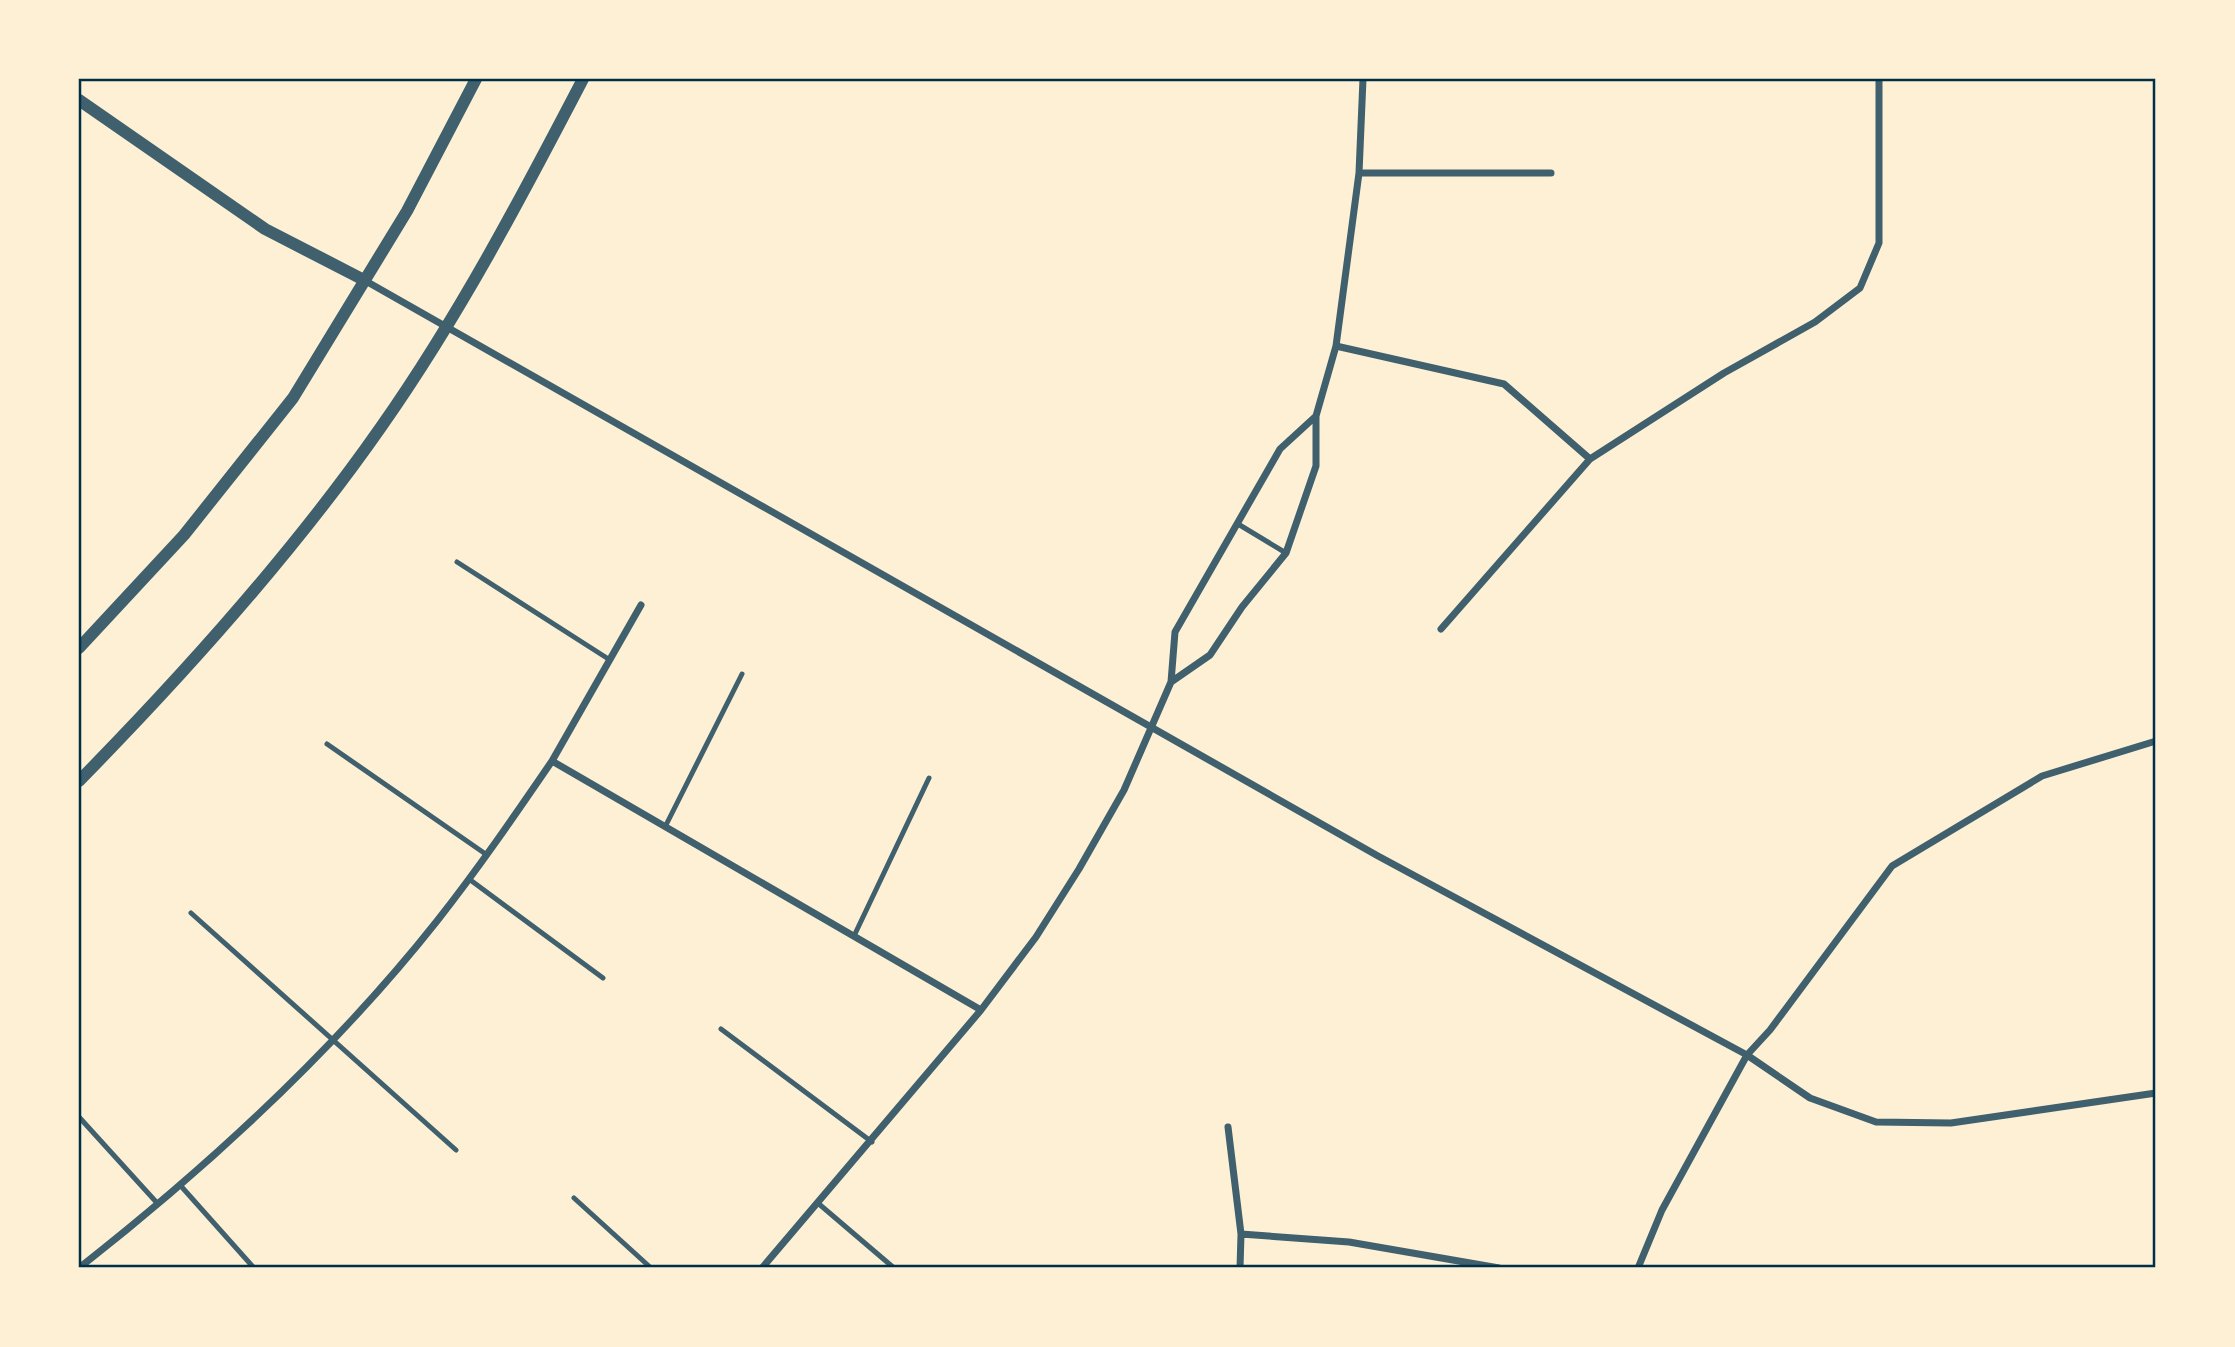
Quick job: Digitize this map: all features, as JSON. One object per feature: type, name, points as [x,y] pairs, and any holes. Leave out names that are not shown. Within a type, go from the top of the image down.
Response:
[{"type":"street","points":[[79,649],[184,535],[293,398],[407,211],[476,79]]},
{"type":"street","points":[[79,781],[263,580],[381,428],[494,250],[583,79]]},
{"type":"street","points":[[1171,682],[1210,655],[1242,607],[1286,553],[1316,466],[1316,416],[1336,346],[1359,173],[1363,79]]},
{"type":"street","points":[[1441,629],[1590,459],[1724,373],[1815,322],[1860,288],[1879,243],[1879,79]]},
{"type":"street","points":[[79,100],[265,229],[447,326],[1378,856],[1747,1055],[1810,1098],[1876,1122],[1951,1123],[2156,1093]]},
{"type":"street","points":[[1359,173],[1551,173]]},
{"type":"street","points":[[1336,346],[1504,384],[1590,459]]},
{"type":"street","points":[[762,1268],[872,1142],[981,1010],[1035,937],[1079,869],[1124,789],[1171,682],[1175,632],[1280,449],[1316,416]]},
{"type":"street","points":[[79,1268],[158,1204],[259,1114],[333,1039],[436,923],[552,761],[641,605]]},
{"type":"street","points":[[1638,1268],[1662,1210],[1747,1055],[1770,1030],[1892,866],[2042,776],[2156,741]]},
{"type":"street","points":[[552,761],[981,1010]]},
{"type":"street","points":[[1228,1127],[1241,1234],[1240,1268]]},
{"type":"street","points":[[1241,1234],[1349,1242],[1499,1268]]},
{"type":"lane","points":[[1238,524],[1286,553]]},
{"type":"lane","points":[[457,562],[610,660]]},
{"type":"lane","points":[[666,827],[743,674]]},
{"type":"lane","points":[[327,744],[487,855]]},
{"type":"lane","points":[[854,936],[929,778]]},
{"type":"lane","points":[[469,879],[603,978]]},
{"type":"lane","points":[[191,913],[456,1150]]},
{"type":"lane","points":[[721,1029],[872,1142]]},
{"type":"lane","points":[[79,1117],[158,1204]]},
{"type":"lane","points":[[180,1185],[254,1268]]},
{"type":"lane","points":[[574,1198],[651,1268]]},
{"type":"lane","points":[[819,1203],[894,1268]]}]
